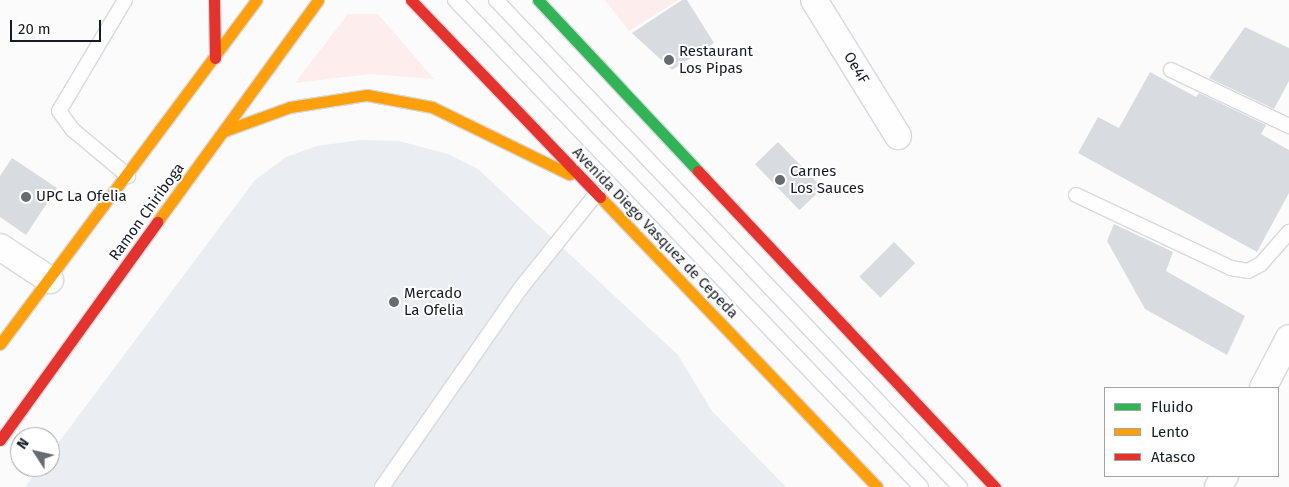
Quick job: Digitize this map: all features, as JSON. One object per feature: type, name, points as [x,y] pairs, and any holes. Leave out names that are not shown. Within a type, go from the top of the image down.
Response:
[{"type":"main road","points":[[214,0],[215,58]]},
{"type":"main road","points":[[0,344],[128,176],[256,0]]},
{"type":"main road","name":"Ramon Chiriboga","points":[[0,440],[318,0]]},
{"type":"main road","name":"Avenida Diego Vasquez de Cepeda","points":[[411,0],[877,487]]},
{"type":"main road","points":[[538,0],[996,487]]},
{"type":"main road","points":[[224,131],[290,107],[367,95],[432,107],[586,182]]},
{"type":"street","name":"Oe4F","points":[[814,0],[898,136]]},
{"type":"street","points":[[0,246],[50,280]]},
{"type":"street","points":[[1264,387],[1289,338]]},
{"type":"lane","points":[[125,0],[59,111],[73,130],[128,176]]},
{"type":"lane","points":[[455,0],[922,487]]},
{"type":"lane","points":[[496,0],[960,487]]},
{"type":"lane","points":[[1171,70],[1289,126]]},
{"type":"lane","points":[[382,487],[520,289],[597,193]]},
{"type":"lane","points":[[1076,195],[1231,268],[1248,271],[1261,264],[1289,232]]},
{"type":"shaded area","points":[[605,0],[678,0],[629,31]]},
{"type":"shaded area","points":[[348,14],[378,14],[434,79],[370,74],[295,83]]},
{"type":"shaded area","name":"Mercado La Ofelia","points":[[360,140],[399,141],[448,154],[478,169],[678,355],[712,411],[786,487],[25,487],[32,477],[60,477],[60,441],[255,180],[286,157],[317,146]]},
{"type":"building","points":[[682,0],[687,0],[714,43],[672,70],[632,33]]},
{"type":"building","points":[[1245,27],[1289,48],[1289,81],[1274,109],[1209,78]]},
{"type":"building","points":[[1150,72],[1196,97],[1199,93],[1266,125],[1261,134],[1289,150],[1289,193],[1257,252],[1078,153],[1098,117],[1119,128]]},
{"type":"building","points":[[778,142],[822,188],[799,210],[755,164]]},
{"type":"building","name":"UPC La Ofelia","points":[[12,158],[57,188],[26,235],[0,217],[0,176]]},
{"type":"building","points":[[1114,224],[1173,252],[1166,271],[1245,316],[1227,355],[1145,309],[1107,241]]},
{"type":"building","points":[[894,242],[915,263],[881,298],[859,277]]},
{"type":"traffic: fast","points":[[538,0],[698,171]]},
{"type":"traffic: slow","points":[[0,344],[256,0]]},
{"type":"traffic: slow","points":[[157,222],[318,0]]},
{"type":"traffic: slow","points":[[224,131],[290,107],[367,95],[432,107],[569,174]]},
{"type":"traffic: slow","points":[[600,197],[877,487]]},
{"type":"traffic: jam","points":[[214,0],[215,58]]},
{"type":"traffic: jam","points":[[411,0],[600,197]]},
{"type":"traffic: jam","points":[[698,171],[995,487]]},
{"type":"traffic: jam","points":[[0,440],[157,222]]},
{"type":"place","name":"Restaurant Los Pipas","points":[[669,60]]},
{"type":"place","name":"Carnes Los Sauces","points":[[780,180]]},
{"type":"place","name":"UPC La Ofelia","points":[[26,197]]},
{"type":"place","name":"Mercado La Ofelia","points":[[394,302]]}]
